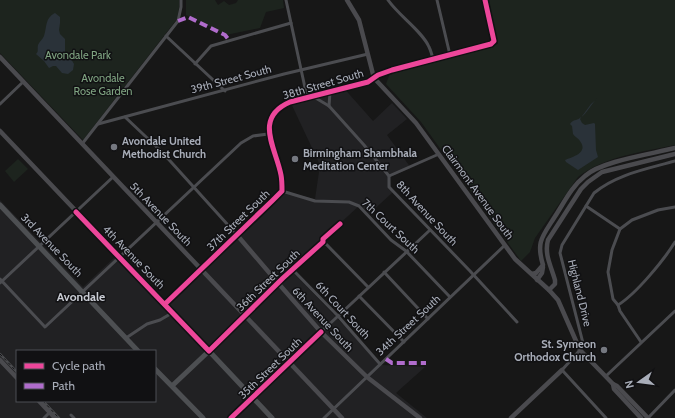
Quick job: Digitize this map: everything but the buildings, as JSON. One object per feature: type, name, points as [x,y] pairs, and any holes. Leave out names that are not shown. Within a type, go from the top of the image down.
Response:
[{"type":"main road","name":"3rd Avenue South","points":[[0,206],[137,350]]},
{"type":"main road","name":"36th Street South","points":[[172,385],[209,351]]},
{"type":"main road","name":"4th Avenue South","points":[[209,351],[272,418]]},
{"type":"main road","points":[[156,369],[203,418]]},
{"type":"main road","name":"35th Street South","points":[[231,418],[253,398]]},
{"type":"street","points":[[82,144],[178,21],[181,0]]},
{"type":"street","points":[[286,0],[307,97]]},
{"type":"street","name":"Clairmont Avenue South","points":[[347,0],[359,20],[374,78],[416,123],[515,259],[558,300],[580,350],[648,418]]},
{"type":"street","points":[[388,0],[395,10],[424,39],[430,48],[433,59]]},
{"type":"street","points":[[437,0],[450,55]]},
{"type":"street","name":"38th Street South","points":[[268,134],[271,118],[276,110],[282,105],[307,97],[314,97],[368,82],[378,75],[392,70],[491,44],[494,41],[485,0]]},
{"type":"street","points":[[195,64],[211,46],[291,23]]},
{"type":"street","points":[[166,36],[225,91]]},
{"type":"street","name":"39th Street South","points":[[98,124],[225,91],[272,77],[368,54]]},
{"type":"street","name":"5th Avenue South","points":[[0,57],[342,418]]},
{"type":"street","points":[[0,104],[24,82]]},
{"type":"street","points":[[329,106],[330,92]]},
{"type":"street","name":"8th Avenue South","points":[[314,97],[329,106],[364,144],[389,176],[389,187],[517,322]]},
{"type":"street","name":"6th Avenue South","points":[[125,117],[162,152],[194,187],[321,332],[367,377],[415,414],[418,418]]},
{"type":"street","name":"4th Avenue South","points":[[0,131],[209,351]]},
{"type":"street","points":[[113,177],[1,281],[45,326],[240,143],[253,136],[268,134]]},
{"type":"street","name":"37th Street South","points":[[165,304],[282,191],[281,176],[268,134]]},
{"type":"street","points":[[538,280],[542,273],[543,265],[539,253],[541,240],[575,186],[586,175],[596,168],[608,164],[675,148]]},
{"type":"street","points":[[389,176],[439,154]]},
{"type":"street","points":[[549,290],[555,284],[556,280],[546,254],[548,240],[581,189],[602,172],[675,154]]},
{"type":"street","name":"Highland Drive","points":[[580,350],[583,343],[560,253],[562,245],[594,193],[611,180],[675,161]]},
{"type":"street","name":"7th Court South","points":[[282,191],[315,201],[349,202],[359,206],[450,298]]},
{"type":"street","points":[[586,206],[620,229]]},
{"type":"street","points":[[641,342],[630,324],[620,312],[618,305],[613,298],[608,272],[612,250],[620,229],[632,220],[658,210],[675,207]]},
{"type":"street","name":"36th Street South","points":[[209,351],[340,224]]},
{"type":"street","name":"35th Street South","points":[[253,398],[368,287],[430,230]]},
{"type":"street","points":[[323,242],[327,244],[368,287]]},
{"type":"street","points":[[618,305],[624,302],[648,277],[675,242]]},
{"type":"street","name":"34th Street South","points":[[324,418],[505,245]]},
{"type":"street","points":[[532,274],[536,273],[543,265]]},
{"type":"street","name":"6th Court South","points":[[292,269],[338,316],[380,364]]},
{"type":"street","points":[[384,272],[428,319]]},
{"type":"street","points":[[359,296],[404,342]]},
{"type":"street","points":[[606,376],[675,311]]},
{"type":"street","points":[[126,338],[148,324],[160,320],[172,313]]},
{"type":"street","points":[[511,418],[562,370],[580,350]]},
{"type":"street","points":[[0,360],[16,377]]},
{"type":"street","points":[[562,370],[606,418]]},
{"type":"street","name":"Clairmont Avenue South","points":[[613,384],[614,389],[642,418]]},
{"type":"street","points":[[648,418],[675,390]]},
{"type":"street","points":[[40,402],[55,418]]},
{"type":"street","points":[[44,418],[50,412]]},
{"type":"street","points":[[516,414],[520,418]]},
{"type":"shaded area","points":[[55,13],[60,17],[59,30],[60,34],[65,39],[66,57],[71,59],[74,64],[73,70],[68,74],[62,73],[56,66],[49,68],[36,54],[38,51],[38,45],[44,36],[49,17]]},
{"type":"shaded area","points":[[342,86],[373,121],[392,103],[407,119],[387,135],[411,168],[390,177],[392,193],[369,214],[360,205],[290,269],[382,365],[425,367],[396,393],[427,418],[0,418],[0,200],[83,287],[115,257],[162,305],[279,190],[315,199],[320,165],[289,99]]},
{"type":"shaded area","points":[[582,117],[580,119],[585,125],[595,124],[596,150],[598,157],[578,170],[565,160],[575,156],[582,149],[582,145],[573,134],[572,126],[570,124],[572,121]]},
{"type":"green space","name":"Avondale Park","points":[[0,0],[179,0],[179,8],[177,19],[83,140],[0,53]]},
{"type":"green space","points":[[186,0],[215,0],[218,5],[224,1],[229,5],[236,3],[238,0],[283,0],[284,8],[266,12],[260,28],[226,35],[186,15]]},
{"type":"green space","points":[[488,0],[675,0],[675,145],[612,159],[578,177],[535,238],[530,252],[521,261],[421,122],[386,84],[390,73],[498,44]]},
{"type":"green space","points":[[18,159],[28,169],[14,182],[5,171]]},
{"type":"railway","points":[[0,354],[16,371]]},
{"type":"railway","points":[[44,402],[59,418]]},
{"type":"marked path","points":[[178,21],[188,17],[225,35],[229,40]]},
{"type":"marked path","points":[[386,359],[392,363],[426,363]]},
{"type":"cycle path","points":[[165,304],[282,191],[281,175],[270,134],[272,116],[279,109],[290,102],[368,82],[378,75],[392,70],[491,44],[494,41],[485,0]]},
{"type":"cycle path","points":[[76,212],[209,351],[340,224]]},
{"type":"cycle path","points":[[231,418],[321,332]]},
{"type":"place","name":"Avondale United Methodist Church","points":[[114,147]]},
{"type":"place","name":"Birmingham Shambhala Meditation Center","points":[[295,159]]},
{"type":"place","name":"St. Symeon Orthodox Church","points":[[604,350]]},
{"type":"district","name":"Avondale","points":[[81,296]]},
{"type":"park label","name":"Avondale Rose Garden","points":[[103,84]]}]
